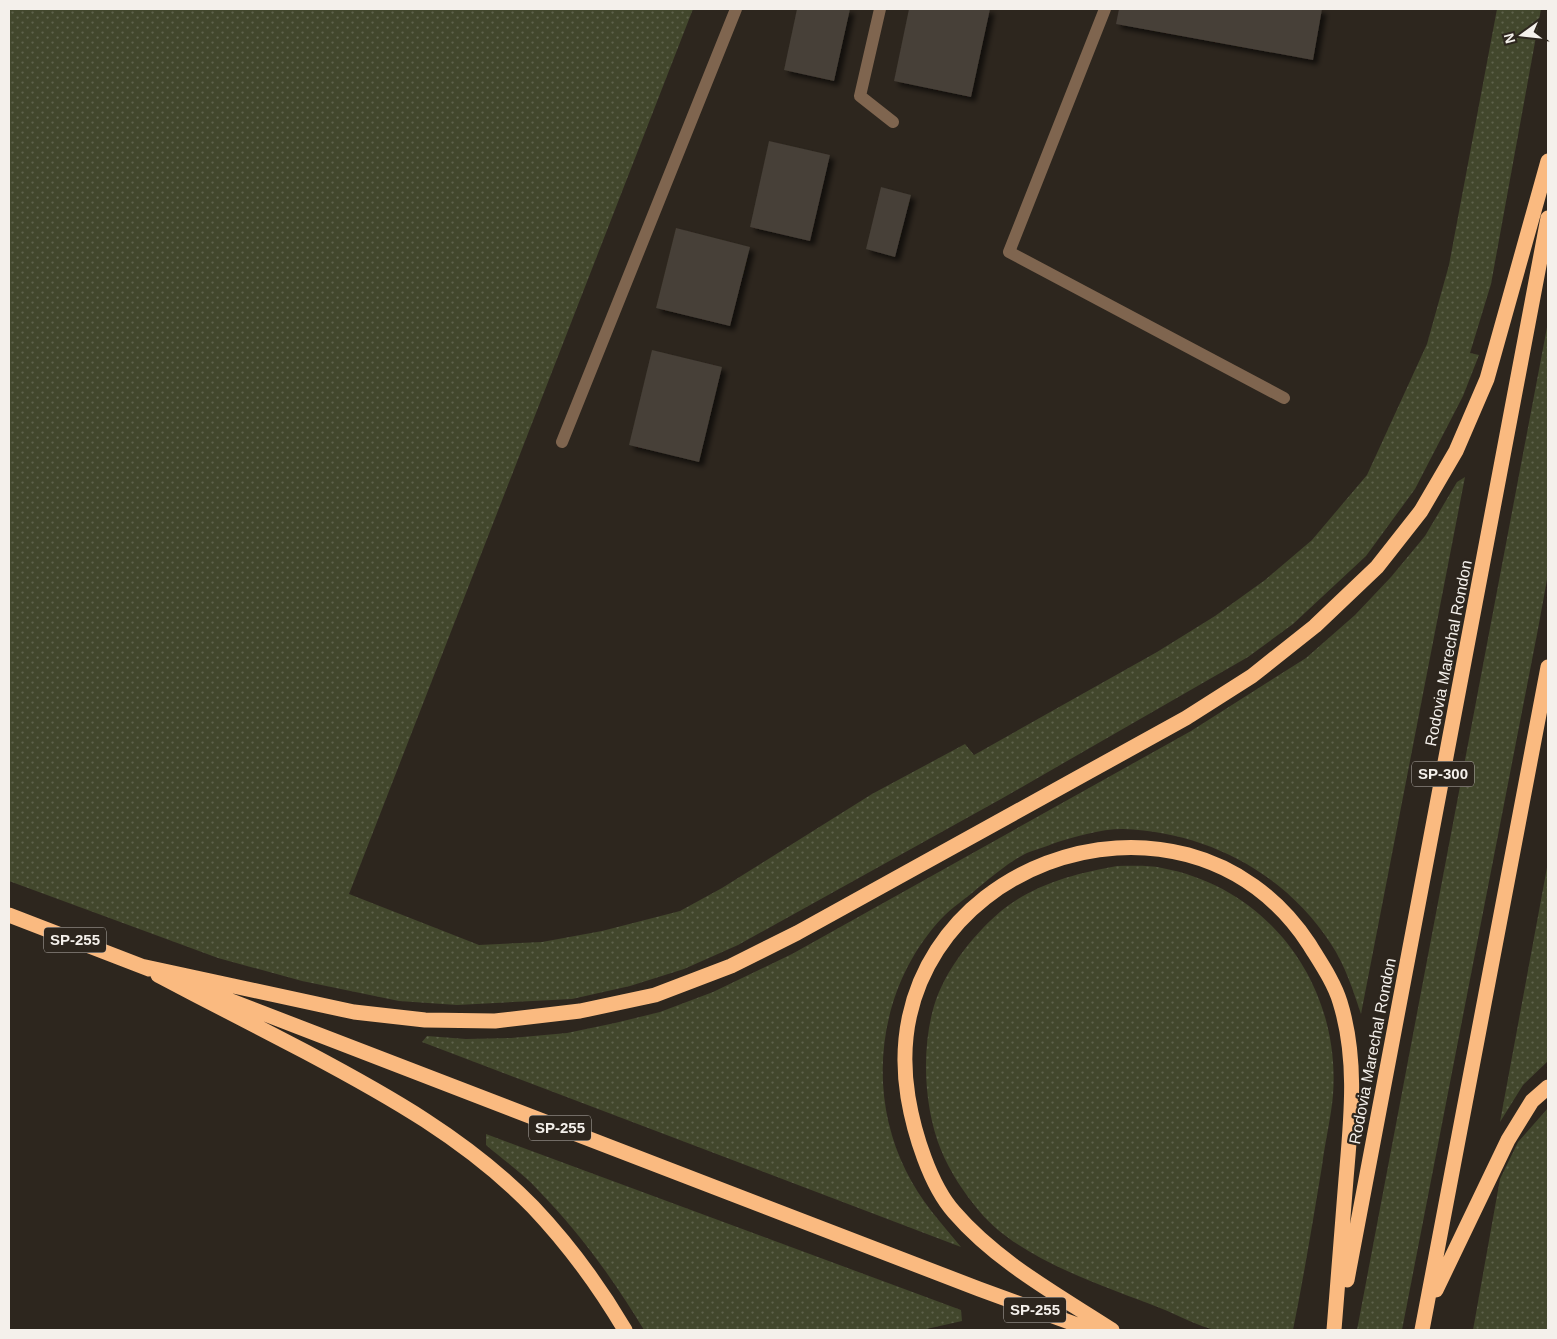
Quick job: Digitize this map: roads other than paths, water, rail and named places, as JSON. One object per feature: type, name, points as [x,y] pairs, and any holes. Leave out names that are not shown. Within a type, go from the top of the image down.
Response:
[{"type":"highway","points":[[141,966],[354,1012],[425,1020],[495,1022],[580,1011],[655,995],[731,966],[797,933],[1186,718],[1252,676],[1315,626],[1377,567],[1421,511],[1456,451],[1487,379],[1548,161]]},
{"type":"highway","name":"Rodovia Marechal Rondon","points":[[1336,1330],[1548,218]]},
{"type":"highway","points":[[1422,1330],[1548,667]]},
{"type":"highway","points":[[1112,1330],[1019,1270],[984,1242],[952,1210],[930,1171],[913,1127],[906,1085],[904,1041],[913,1001],[929,963],[952,930],[983,898],[1020,875],[1060,857],[1103,848],[1152,847],[1196,856],[1233,873],[1266,894],[1295,923],[1318,958],[1340,1000],[1348,1037],[1354,1090],[1336,1330]]},
{"type":"highway","name":"SP-255","points":[[9,915],[979,1289],[1091,1330]]},
{"type":"highway","points":[[141,966],[384,1093],[441,1130],[491,1168],[532,1206],[573,1254],[625,1330]]},
{"type":"highway","points":[[1426,1309],[1508,1140],[1532,1101],[1548,1087]]},
{"type":"lane","points":[[562,442],[736,9]]},
{"type":"lane","points":[[880,9],[860,96],[893,122]]},
{"type":"lane","points":[[1105,9],[1009,252],[1284,398]]}]
